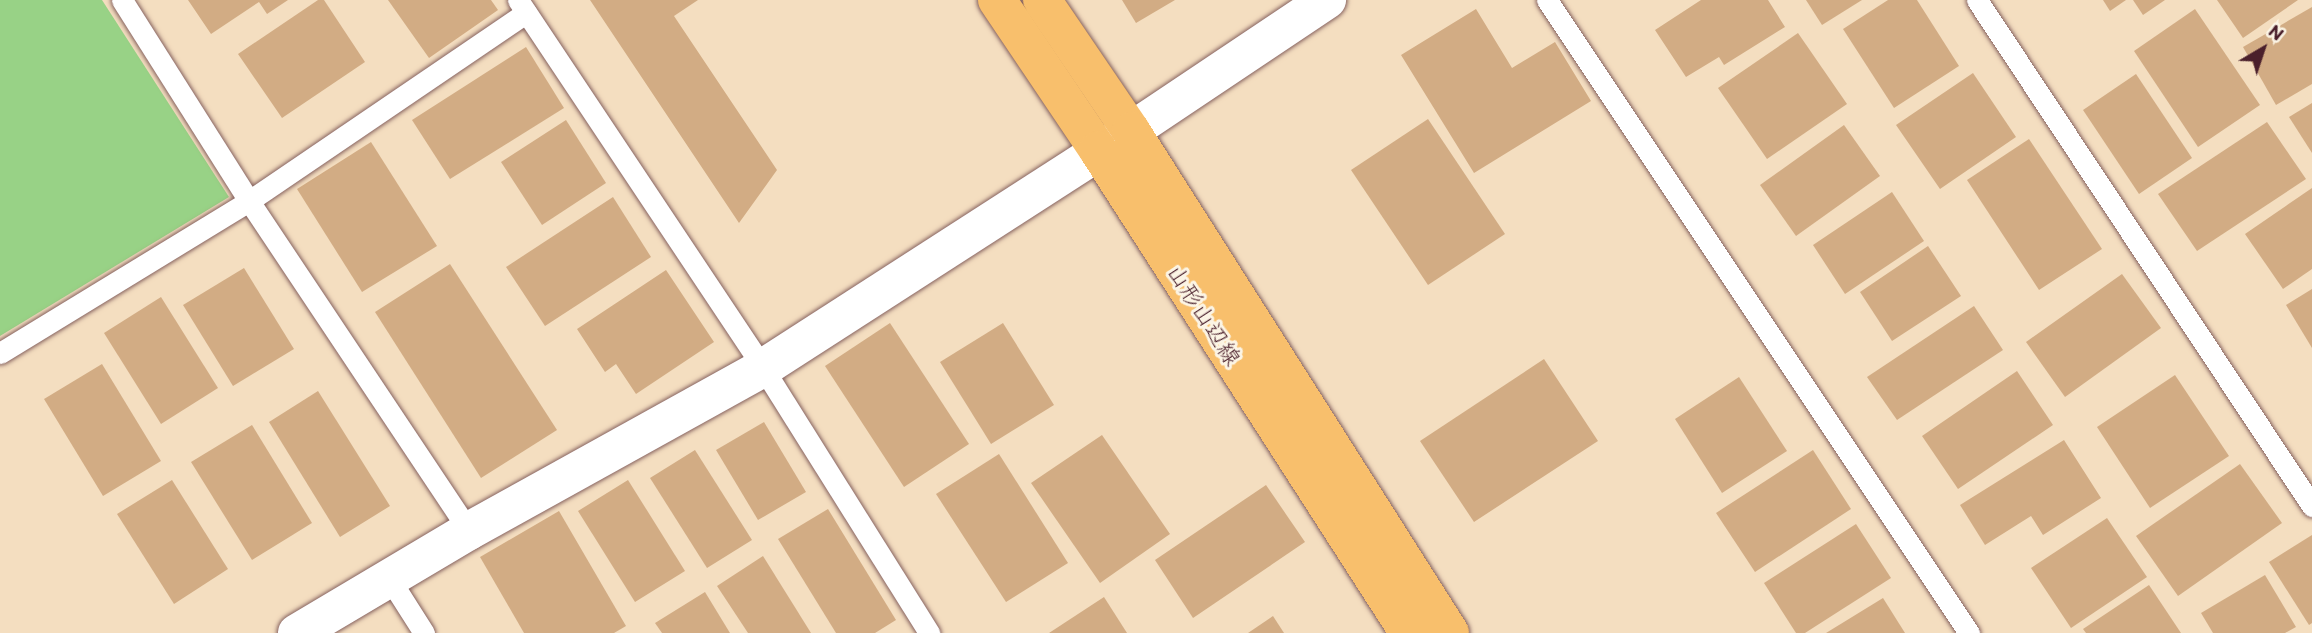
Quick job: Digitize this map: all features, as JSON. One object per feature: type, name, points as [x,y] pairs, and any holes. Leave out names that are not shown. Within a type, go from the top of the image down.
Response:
[{"type":"main road","name":"山形山辺線","points":[[997,0],[1098,150],[1409,633]]},
{"type":"main road","name":"山形山辺線","points":[[1042,0],[1131,131],[1450,633]]},
{"type":"street","points":[[297,633],[469,531],[762,368],[1131,131],[1328,0]]},
{"type":"lane","points":[[122,0],[250,201],[469,531]]},
{"type":"lane","points":[[1547,0],[1969,633]]},
{"type":"lane","points":[[1977,0],[2312,506]]},
{"type":"lane","points":[[0,353],[250,201],[522,7],[762,368],[924,631]]},
{"type":"lane","points":[[390,578],[424,633]]},
{"type":"green space","points":[[0,0],[102,0],[229,197],[0,336]]},
{"type":"building","points":[[188,0],[288,0],[267,14],[259,2],[211,34]]},
{"type":"building","points":[[318,0],[324,0],[365,62],[282,118],[238,54]]},
{"type":"building","points":[[388,0],[491,0],[498,10],[429,58]]},
{"type":"building","points":[[590,0],[698,0],[674,16],[777,170],[739,223]]},
{"type":"building","points":[[1122,0],[1175,0],[1136,23]]},
{"type":"building","points":[[1701,0],[1768,0],[1785,27],[1724,65],[1719,57],[1686,77],[1655,30]]},
{"type":"building","points":[[1806,0],[1862,0],[1822,25]]},
{"type":"building","points":[[1888,0],[1917,0],[1959,66],[1894,108],[1843,29]]},
{"type":"building","points":[[2103,0],[2126,0],[2110,11]]},
{"type":"building","points":[[2133,0],[2165,0],[2143,15]]},
{"type":"building","points":[[2217,0],[2298,0],[2243,38]]},
{"type":"building","points":[[2312,7],[2312,84],[2276,105],[2243,47]]},
{"type":"building","points":[[1476,9],[1512,68],[1555,42],[1591,101],[1474,173],[1401,55]]},
{"type":"building","points":[[2195,9],[2260,105],[2198,147],[2134,51]]},
{"type":"building","points":[[1798,33],[1847,104],[1767,159],[1718,88]]},
{"type":"building","points":[[526,47],[564,108],[450,179],[412,120]]},
{"type":"building","points":[[1973,73],[2016,137],[1940,189],[1896,125]]},
{"type":"building","points":[[2136,74],[2192,158],[2139,194],[2083,110]]},
{"type":"building","points":[[2312,103],[2312,153],[2289,117]]},
{"type":"building","points":[[1428,119],[1505,234],[1428,285],[1351,170]]},
{"type":"building","points":[[566,120],[606,183],[542,225],[501,162]]},
{"type":"building","points":[[2267,122],[2306,179],[2197,251],[2158,194]]},
{"type":"building","points":[[1844,125],[1880,176],[1796,236],[1760,185]]},
{"type":"building","points":[[2029,139],[2102,249],[2039,290],[1967,180]]},
{"type":"building","points":[[371,142],[437,246],[362,292],[297,189]]},
{"type":"building","points":[[2312,188],[2312,269],[2283,289],[2245,234]]},
{"type":"building","points":[[1892,192],[1924,241],[1845,294],[1813,245]]},
{"type":"building","points":[[613,197],[651,257],[545,326],[506,267]]},
{"type":"building","points":[[1928,246],[1961,296],[1892,341],[1860,292]]},
{"type":"building","points":[[450,264],[557,430],[481,478],[375,312]]},
{"type":"building","points":[[244,268],[294,349],[233,386],[183,305]]},
{"type":"building","points":[[666,270],[714,342],[636,394],[616,364],[605,372],[577,329]]},
{"type":"building","points":[[2122,274],[2161,328],[2065,397],[2026,342]]},
{"type":"building","points":[[2312,289],[2312,348],[2286,305]]},
{"type":"building","points":[[161,297],[218,388],[161,424],[104,333]]},
{"type":"building","points":[[1974,306],[2003,350],[1897,420],[1867,377]]},
{"type":"building","points":[[890,323],[969,444],[904,487],[825,366]]},
{"type":"building","points":[[1003,323],[1054,405],[991,444],[940,362]]},
{"type":"building","points":[[1544,359],[1598,441],[1474,522],[1420,441]]},
{"type":"building","points":[[102,364],[161,461],[103,496],[44,399]]},
{"type":"building","points":[[2017,371],[2053,425],[1958,489],[1922,436]]},
{"type":"building","points":[[2175,375],[2229,456],[2150,508],[2097,427]]},
{"type":"building","points":[[1739,377],[1787,451],[1722,493],[1675,419]]},
{"type":"building","points":[[318,391],[390,506],[340,537],[269,422]]},
{"type":"building","points":[[764,422],[806,492],[758,520],[716,450]]},
{"type":"building","points":[[252,425],[312,523],[252,560],[191,462]]},
{"type":"building","points":[[1102,435],[1170,534],[1100,583],[1031,483]]},
{"type":"building","points":[[2064,440],[2101,498],[2043,535],[2031,516],[1985,545],[1960,505]]},
{"type":"building","points":[[695,450],[752,540],[707,568],[650,478]]},
{"type":"building","points":[[1813,450],[1851,509],[1755,572],[1716,513]]},
{"type":"building","points":[[999,454],[1068,563],[1006,602],[936,494]]},
{"type":"building","points":[[2240,464],[2282,523],[2178,596],[2136,536]]},
{"type":"building","points":[[172,480],[228,569],[174,604],[117,514]]},
{"type":"building","points":[[628,480],[685,571],[635,602],[578,511]]},
{"type":"building","points":[[1266,485],[1305,542],[1193,618],[1155,560]]},
{"type":"building","points":[[828,509],[896,620],[875,633],[836,633],[778,539]]},
{"type":"building","points":[[559,511],[626,626],[614,633],[524,633],[480,557]]},
{"type":"building","points":[[2107,518],[2147,577],[2071,628],[2031,568]]},
{"type":"building","points":[[1856,524],[1891,578],[1805,633],[1796,633],[1764,583]]},
{"type":"building","points":[[2312,535],[2312,623],[2309,625],[2269,562]]},
{"type":"building","points":[[763,556],[811,633],[748,633],[717,586]]},
{"type":"building","points":[[2265,575],[2296,627],[2285,633],[2213,633],[2201,613]]},
{"type":"building","points":[[2149,585],[2181,633],[2086,633],[2083,629]]},
{"type":"building","points":[[705,592],[730,633],[662,633],[655,623]]},
{"type":"building","points":[[1104,597],[1127,633],[1049,633]]},
{"type":"building","points":[[1883,598],[1905,633],[1826,633]]},
{"type":"building","points":[[1273,616],[1284,633],[1248,633]]}]
